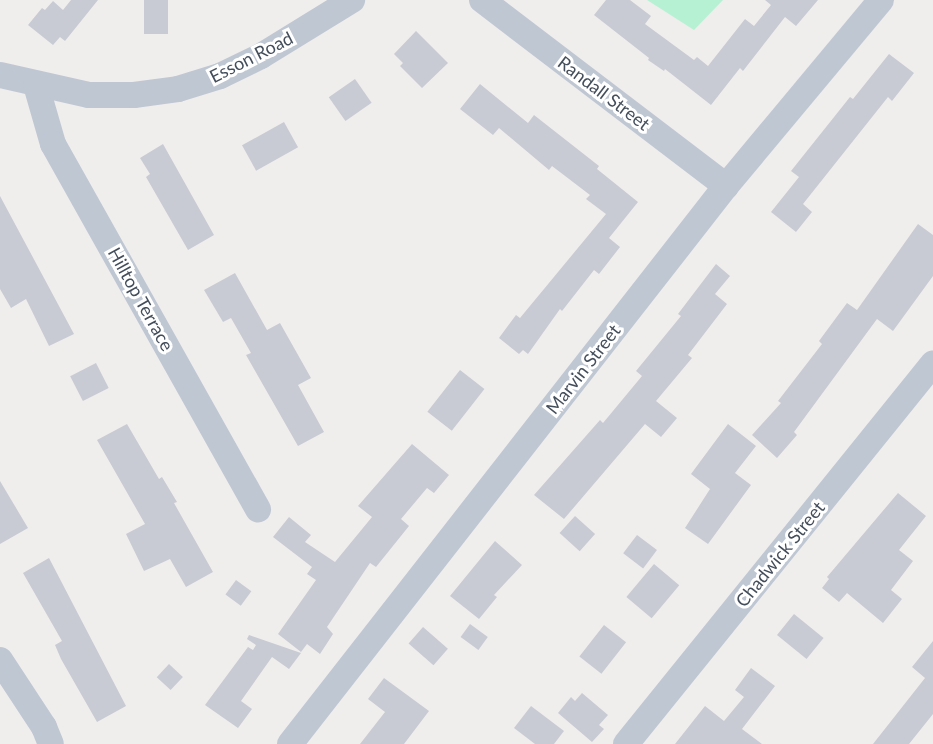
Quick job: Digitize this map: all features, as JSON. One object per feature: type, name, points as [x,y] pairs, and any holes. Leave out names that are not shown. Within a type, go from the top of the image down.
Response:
[{"type":"street","name":"Esson Road","points":[[0,75],[36,85],[89,95],[134,95],[178,89],[220,76],[261,56],[352,0]]},
{"type":"street","name":"Randall Street","points":[[482,0],[726,186]]},
{"type":"street","name":"Marvin Street","points":[[290,744],[726,186],[882,0]]},
{"type":"street","name":"Hilltop Terrace","points":[[36,85],[43,118],[53,144],[258,509]]},
{"type":"street","name":"Chadwick Street","points":[[626,744],[933,363]]},
{"type":"street","points":[[0,660],[44,727],[51,744]]},
{"type":"green space","points":[[647,0],[723,0],[694,30]]},
{"type":"building","points":[[71,0],[98,0],[65,41],[60,37],[53,45],[28,25],[42,8],[45,10],[53,1],[63,10]]},
{"type":"building","points":[[144,0],[168,0],[168,34],[144,34]]},
{"type":"building","points":[[606,0],[630,0],[651,16],[645,24],[694,60],[697,57],[708,66],[745,19],[754,26],[771,5],[765,0],[818,0],[796,26],[785,17],[743,71],[740,68],[711,105],[665,69],[664,71],[648,60],[649,58],[594,15]]},
{"type":"building","points":[[416,31],[448,63],[422,88],[400,66],[403,63],[394,54]]},
{"type":"building","points":[[889,54],[914,73],[892,101],[888,97],[803,204],[812,212],[796,232],[771,212],[799,177],[791,171],[850,97],[853,99]]},
{"type":"building","points":[[355,79],[372,103],[345,121],[329,97]]},
{"type":"building","points":[[480,84],[528,123],[534,115],[599,166],[597,169],[638,202],[609,238],[620,247],[599,274],[594,270],[562,311],[560,309],[528,354],[523,350],[519,354],[499,338],[516,315],[520,318],[606,214],[586,199],[590,195],[552,166],[549,170],[499,128],[493,135],[460,109]]},
{"type":"building","points":[[284,122],[298,147],[256,171],[242,145]]},
{"type":"building","points":[[163,144],[214,235],[188,250],[146,177],[150,174],[140,158]]},
{"type":"building","points":[[0,196],[74,334],[49,346],[26,299],[11,308],[0,289]]},
{"type":"building","points":[[918,224],[933,235],[933,276],[893,331],[877,319],[794,432],[797,435],[777,458],[752,435],[781,403],[778,401],[822,344],[819,341],[847,303],[857,310]]},
{"type":"building","points":[[716,264],[730,276],[715,294],[727,304],[688,355],[692,358],[656,401],[677,418],[661,437],[645,424],[564,519],[534,495],[600,420],[603,423],[642,376],[636,371],[681,316],[678,314]]},
{"type":"building","points":[[235,273],[267,330],[280,323],[311,378],[298,385],[324,432],[298,446],[246,355],[251,353],[231,318],[223,322],[204,290]]},
{"type":"building","points":[[96,363],[109,388],[83,401],[70,376]]},
{"type":"building","points":[[460,370],[484,389],[452,431],[427,412]]},
{"type":"building","points":[[127,424],[159,479],[162,477],[177,502],[174,503],[213,572],[186,587],[170,559],[144,571],[126,534],[145,524],[97,440]]},
{"type":"building","points":[[728,424],[756,446],[735,473],[751,485],[708,544],[685,528],[710,489],[691,474]]},
{"type":"building","points":[[412,444],[449,475],[434,493],[427,488],[401,519],[409,526],[376,567],[370,563],[327,627],[333,634],[320,654],[307,644],[301,652],[278,634],[316,580],[307,574],[312,567],[273,537],[289,517],[311,535],[305,542],[335,562],[372,517],[358,506]]},
{"type":"building","points":[[0,481],[28,528],[0,544]]},
{"type":"building","points":[[898,493],[926,516],[899,550],[913,561],[891,590],[902,599],[883,623],[847,593],[839,602],[822,588],[829,579],[827,577]]},
{"type":"building","points":[[575,516],[595,534],[580,551],[560,533]]},
{"type":"building","points":[[637,535],[657,550],[643,568],[623,553]]},
{"type":"building","points":[[495,541],[522,565],[494,595],[497,597],[479,619],[450,596]]},
{"type":"building","points":[[49,558],[126,706],[97,722],[61,659],[55,645],[62,641],[23,573]]},
{"type":"building","points":[[654,564],[679,585],[652,618],[626,597]]},
{"type":"building","points":[[236,580],[251,591],[241,606],[225,595]]},
{"type":"building","points":[[794,614],[824,638],[807,659],[777,635]]},
{"type":"building","points":[[470,624],[488,637],[478,650],[461,637]]},
{"type":"building","points":[[604,625],[626,642],[601,674],[579,657]]},
{"type":"building","points":[[423,627],[448,649],[433,665],[409,644]]},
{"type":"building","points":[[249,635],[301,653],[289,669],[272,657],[241,701],[252,709],[238,728],[205,705],[248,647],[253,650],[256,645],[247,639]]},
{"type":"building","points":[[933,641],[933,714],[909,744],[873,744],[925,678],[912,667]]},
{"type":"building","points":[[169,664],[183,677],[171,690],[157,677]]},
{"type":"building","points":[[751,668],[775,686],[742,729],[762,744],[675,744],[705,706],[724,721],[744,697],[735,690]]},
{"type":"building","points":[[384,678],[429,711],[404,744],[360,744],[385,712],[368,699]]},
{"type":"building","points":[[582,693],[608,715],[599,725],[604,729],[592,742],[558,713],[571,697],[575,701]]},
{"type":"building","points":[[531,706],[564,731],[554,744],[535,744],[514,728]]}]
